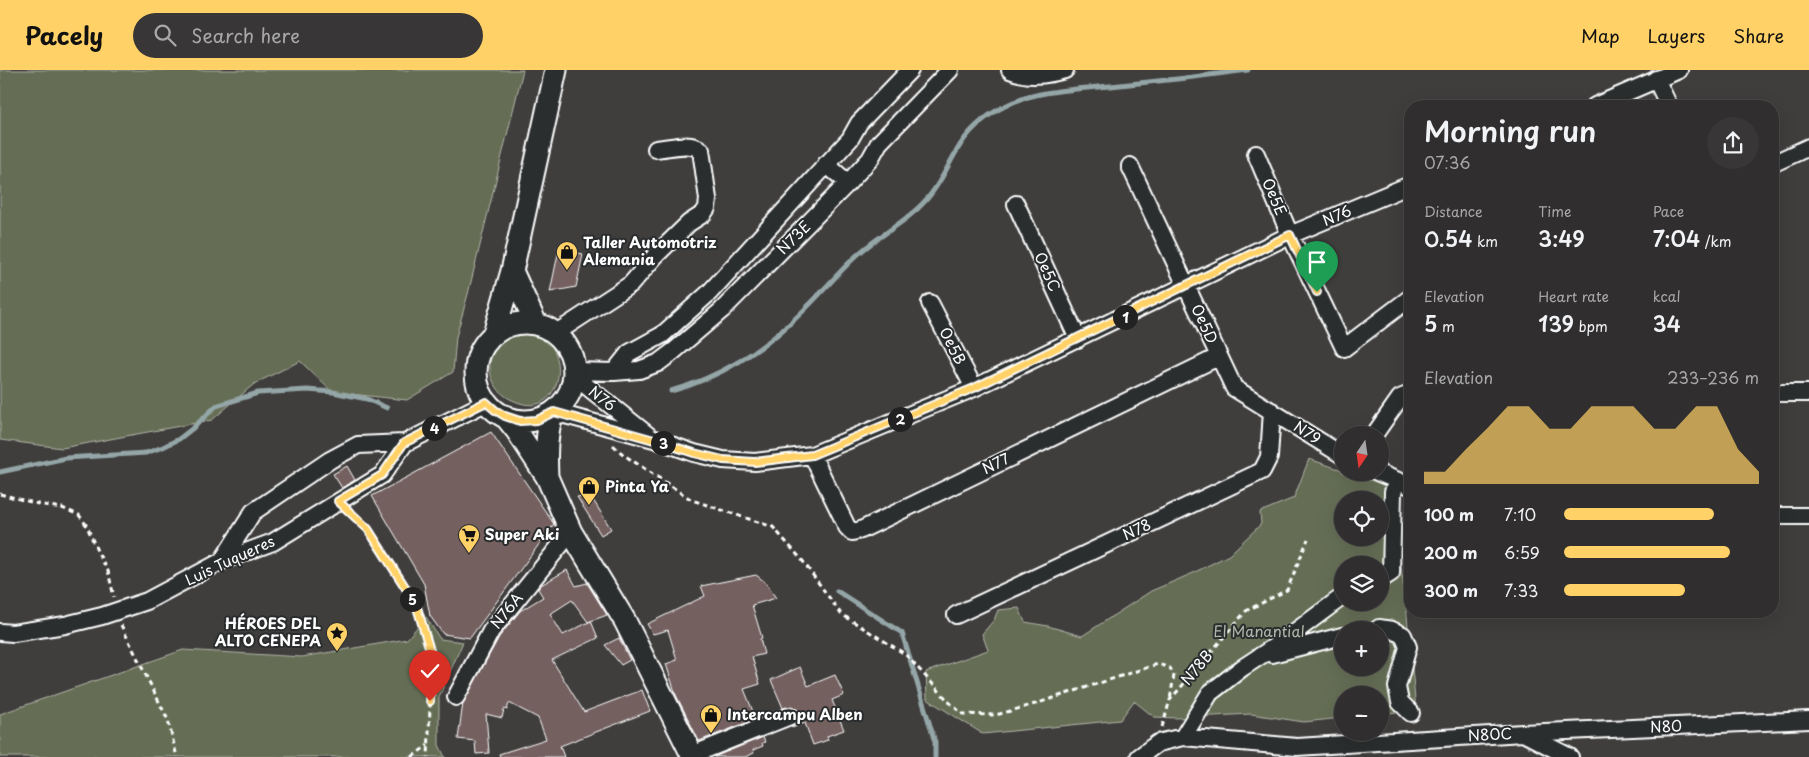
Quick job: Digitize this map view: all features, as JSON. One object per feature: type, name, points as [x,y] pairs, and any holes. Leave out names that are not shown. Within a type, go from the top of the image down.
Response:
[{"type":"main road","points":[[494,334],[512,271],[556,70]]},
{"type":"main road","points":[[512,271],[536,324]]},
{"type":"main road","points":[[514,324],[536,324],[556,333],[570,350],[575,374],[568,397],[553,413],[537,420],[520,421],[505,416],[486,402],[479,388],[476,373],[478,358],[484,344],[494,334],[514,324]]},
{"type":"main road","points":[[547,477],[545,448],[547,432],[553,413]]},
{"type":"main road","points":[[505,416],[517,430],[547,477],[571,532],[625,622],[693,757]]},
{"type":"street","name":"N73E","points":[[614,372],[629,353],[662,335],[708,294],[850,139],[859,123],[910,70]]},
{"type":"street","name":"N73E","points":[[575,374],[639,370],[658,363],[674,351],[722,310],[848,183],[870,159],[879,143],[950,70]]},
{"type":"street","points":[[1010,70],[1024,75],[1034,75],[1065,70]]},
{"type":"street","points":[[1609,100],[1679,70]]},
{"type":"street","points":[[1656,79],[1666,100]]},
{"type":"street","points":[[850,139],[870,159]]},
{"type":"street","points":[[556,333],[631,284],[656,255],[707,208],[708,199],[701,150],[696,146],[656,149]]},
{"type":"street","points":[[1779,161],[1809,147]]},
{"type":"street","name":"Oe5E","points":[[1256,154],[1290,235],[1344,348],[1404,303]]},
{"type":"street","points":[[826,164],[848,183]]},
{"type":"street","name":"Oe5D","points":[[1130,166],[1234,388],[1272,411]]},
{"type":"street","name":"N76","points":[[553,413],[723,460],[755,462],[812,455],[974,388],[1290,235],[1404,188]]},
{"type":"street","name":"Oe5C","points":[[1016,204],[1078,339]]},
{"type":"street","points":[[708,294],[722,310]]},
{"type":"street","name":"Oe5B","points":[[930,303],[974,388]]},
{"type":"street","name":"N77","points":[[812,455],[846,527],[852,532],[861,530],[1218,356]]},
{"type":"street","name":"N76","points":[[575,374],[654,440]]},
{"type":"street","points":[[1779,393],[1809,393]]},
{"type":"street","points":[[1380,426],[1400,398],[1404,396]]},
{"type":"street","points":[[222,562],[253,512],[330,460],[358,445],[404,443],[486,402]]},
{"type":"street","name":"N79","points":[[1272,411],[1334,450]]},
{"type":"street","name":"N78","points":[[956,615],[1262,471],[1269,457],[1272,411]]},
{"type":"street","name":"Luis Tuqueres","points":[[0,632],[13,633],[65,625],[102,616],[146,601],[222,562],[273,542],[382,475],[404,443]]},
{"type":"street","points":[[1389,478],[1403,484],[1394,492],[1392,572],[1389,574]]},
{"type":"street","points":[[1779,516],[1809,516]]},
{"type":"street","name":"N76A","points":[[456,698],[490,631],[571,532]]},
{"type":"street","points":[[1183,737],[1210,693],[1334,603]]},
{"type":"street","points":[[1389,630],[1403,635],[1408,647],[1397,687],[1400,702],[1411,712]]},
{"type":"street","points":[[1260,656],[1334,638]]},
{"type":"street","points":[[693,757],[702,751],[790,716]]},
{"type":"street","name":"N80","points":[[1523,733],[1809,720]]},
{"type":"street","name":"N80C","points":[[1139,757],[1158,743],[1183,737],[1297,747],[1523,733],[1570,757]]},
{"type":"street","points":[[1297,747],[1317,757]]},
{"type":"path","points":[[596,424],[604,437],[624,455],[692,500],[773,527],[802,560],[841,614],[905,654],[953,706],[964,714],[996,715],[1036,704],[1158,664],[1170,668],[1174,675],[1170,700]]},
{"type":"path","points":[[338,501],[368,529],[416,604],[432,657],[428,757]]},
{"type":"path","name":"N78B","points":[[1158,743],[1170,700],[1246,611],[1287,590],[1308,539]]},
{"type":"path","points":[[412,757],[428,745]]},
{"type":"green space","points":[[0,70],[523,70],[456,337],[453,372],[407,400],[332,392],[300,361],[254,384],[212,420],[62,448],[0,440]]},
{"type":"green space","points":[[521,330],[539,335],[551,345],[557,358],[558,373],[555,387],[547,398],[536,404],[520,403],[505,396],[499,391],[491,374],[491,358],[494,351],[505,338]]},
{"type":"green space","name":"El Manantial","points":[[1309,459],[1334,467],[1334,481],[1373,481],[1391,487],[1404,589],[1404,618],[1407,618],[1416,710],[1389,713],[1389,686],[1334,686],[1334,719],[1304,722],[1251,714],[1176,718],[1154,717],[1134,701],[1120,720],[983,734],[927,699],[926,672],[988,650],[982,634],[994,620],[998,610],[1019,608],[1025,622],[1048,626],[1082,636],[1151,591],[1229,555],[1261,524],[1260,512],[1294,498]]},
{"type":"green space","points":[[426,617],[440,639],[463,642],[439,697],[439,745],[445,757],[0,757],[0,714],[183,650],[302,657],[407,639]]},
{"type":"building","name":"Taller Automotriz Alemania","points":[[559,249],[583,254],[576,287],[550,292]]},
{"type":"building","name":"Super Aki","points":[[491,432],[554,524],[470,638],[443,634],[430,616],[424,584],[372,496]]},
{"type":"building","points":[[347,466],[355,480],[342,488],[333,474]]},
{"type":"building","points":[[590,495],[611,529],[601,535],[577,497]]},
{"type":"building","points":[[567,570],[576,586],[587,583],[607,615],[588,622],[572,600],[550,614],[563,635],[591,621],[598,638],[552,660],[584,712],[642,690],[650,711],[560,746],[564,757],[500,757],[499,754],[546,739],[538,718],[509,703],[507,710],[504,709],[502,718],[486,714],[489,753],[476,754],[475,741],[458,739],[463,703],[499,637],[520,611],[543,597],[538,589],[541,585]]},
{"type":"building","points":[[756,575],[765,582],[776,598],[752,605],[762,638],[760,639],[764,654],[752,657],[760,684],[744,689],[756,719],[699,741],[676,695],[666,664],[677,660],[668,630],[653,634],[647,624],[705,596],[701,586]]},
{"type":"building","points":[[619,638],[630,660],[621,665],[605,645]]},
{"type":"building","points":[[800,667],[808,686],[835,675],[844,695],[832,700],[844,730],[827,736],[828,740],[813,745],[805,723],[792,728],[791,726],[798,723],[800,718],[799,712],[792,706],[783,708],[771,680]]},
{"type":"building","points":[[763,737],[765,742],[762,743],[763,746],[753,750],[754,753],[745,757],[714,757]]},
{"type":"waterway","points":[[671,391],[724,370],[772,339],[807,307],[855,257],[918,208],[935,189],[965,138],[977,125],[1005,106],[1018,100],[1046,93],[1248,70]]},
{"type":"waterway","points":[[0,472],[66,458],[146,453],[179,439],[216,406],[258,393],[307,390],[333,392],[367,399],[387,408]]},
{"type":"waterway","points":[[837,591],[902,633],[935,742],[935,757]]},
{"type":"place","name":"Taller Automotriz Alemania","points":[[567,271]]},
{"type":"place","name":"Pinta Ya","points":[[589,506]]},
{"type":"place","name":"Super Aki","points":[[469,554]]},
{"type":"place","name":"HÉROES DEL ALTO CENEPA","points":[[337,652]]},
{"type":"place","name":"Intercampu Alben","points":[[711,734]]},
{"type":"route","points":[[430,701],[432,657],[416,604],[368,529],[338,501],[382,475],[404,443],[486,402],[505,416],[520,421],[537,420],[554,412],[723,460],[755,462],[812,455],[974,388],[1290,235],[1317,292]]}]
